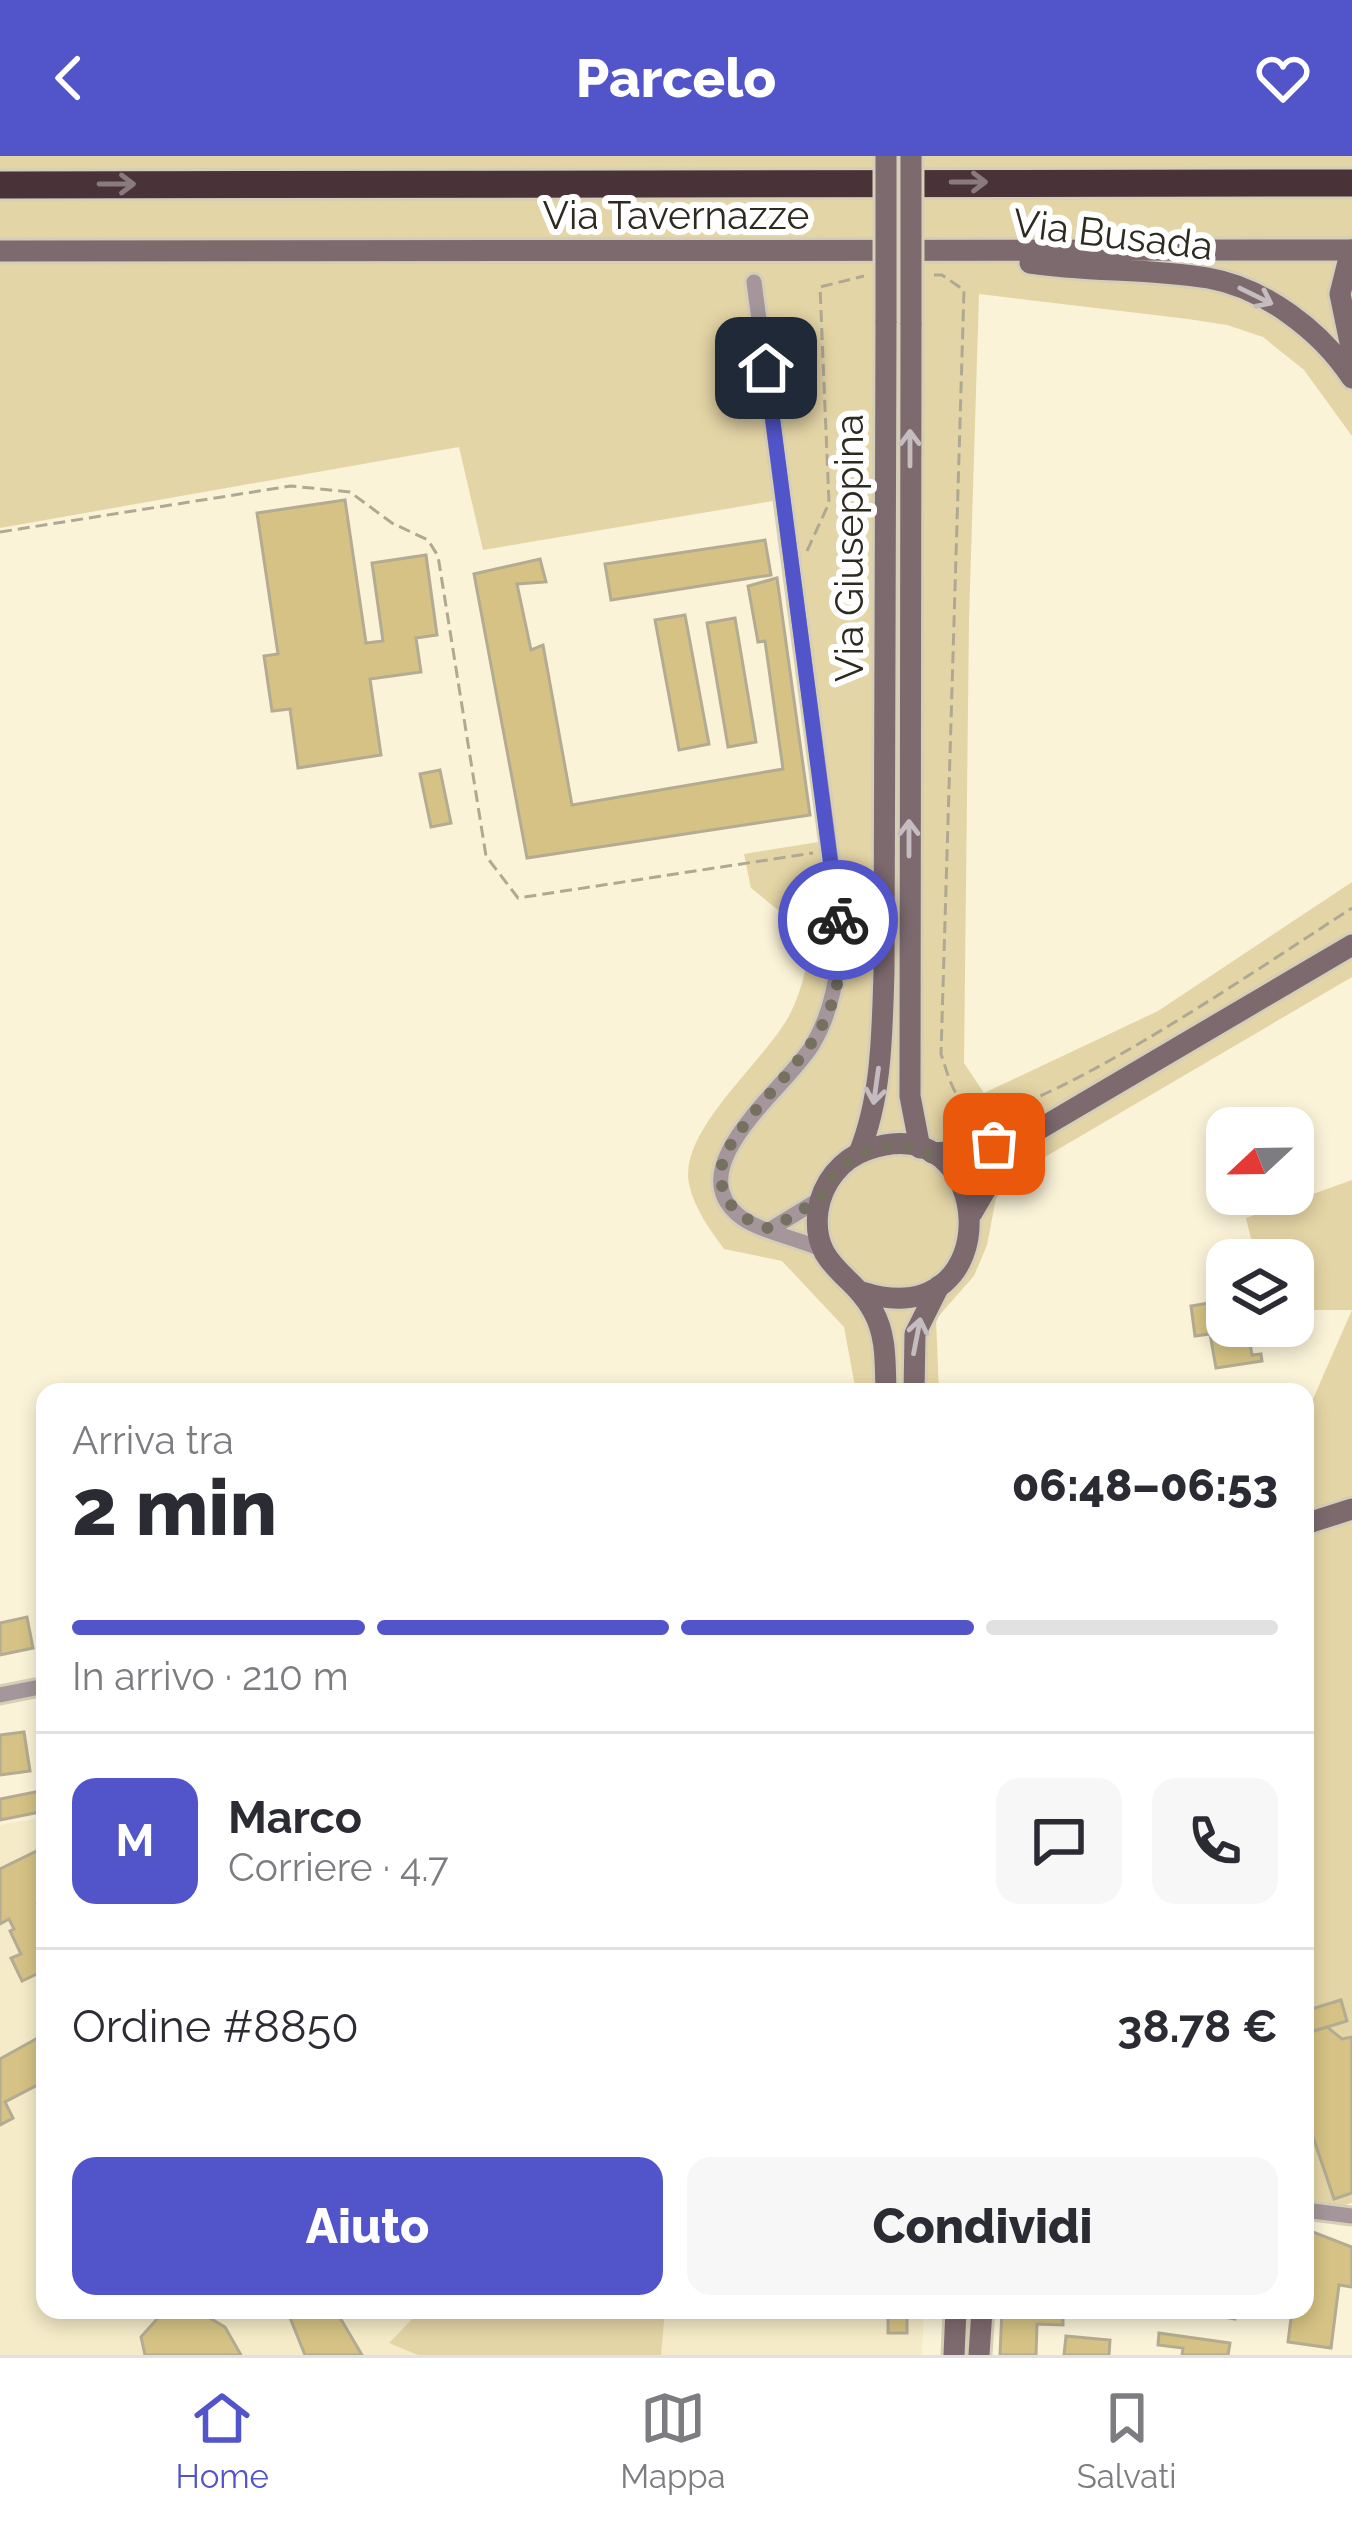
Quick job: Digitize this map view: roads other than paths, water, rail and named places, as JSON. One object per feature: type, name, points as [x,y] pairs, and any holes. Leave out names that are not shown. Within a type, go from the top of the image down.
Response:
[{"type":"highway","points":[[0,184],[1352,183]]},
{"type":"main road","name":"Via Giuseppina","points":[[859,1153],[871,1124],[884,972],[886,156]]},
{"type":"main road","name":"Via Giuseppina","points":[[911,156],[910,1077],[926,1151]]},
{"type":"main road","name":"Via Tavernazze","points":[[0,251],[1352,250]]},
{"type":"main road","points":[[1352,250],[1340,294],[1352,352]]},
{"type":"main road","name":"Via Busada","points":[[976,252],[1091,272],[1209,278],[1237,287],[1267,301],[1316,335],[1352,377]]},
{"type":"main road","points":[[914,1383],[915,1334],[939,1286],[965,1254],[972,1214],[1003,1160],[1031,1134],[1352,945]]},
{"type":"main road","points":[[886,1383],[883,1333],[862,1292],[832,1267],[823,1250],[817,1216],[820,1199],[835,1172],[859,1153],[899,1144],[926,1151],[965,1151],[1031,1134]]},
{"type":"main road","points":[[926,1151],[959,1179],[972,1214]]},
{"type":"main road","points":[[862,1292],[901,1299],[939,1286]]},
{"type":"main road","points":[[1314,1521],[1352,1509]]},
{"type":"main road","points":[[954,2355],[956,2319]]},
{"type":"main road","points":[[980,2355],[982,2319]]},
{"type":"street","name":"Via Giuseppina","points":[[754,283],[841,936],[836,986],[811,1050],[730,1144],[720,1172],[727,1202],[737,1215],[823,1250]]},
{"type":"street","points":[[771,1229],[820,1199]]},
{"type":"street","points":[[0,1695],[36,1688]]},
{"type":"street","points":[[1314,2211],[1352,2216]]}]
